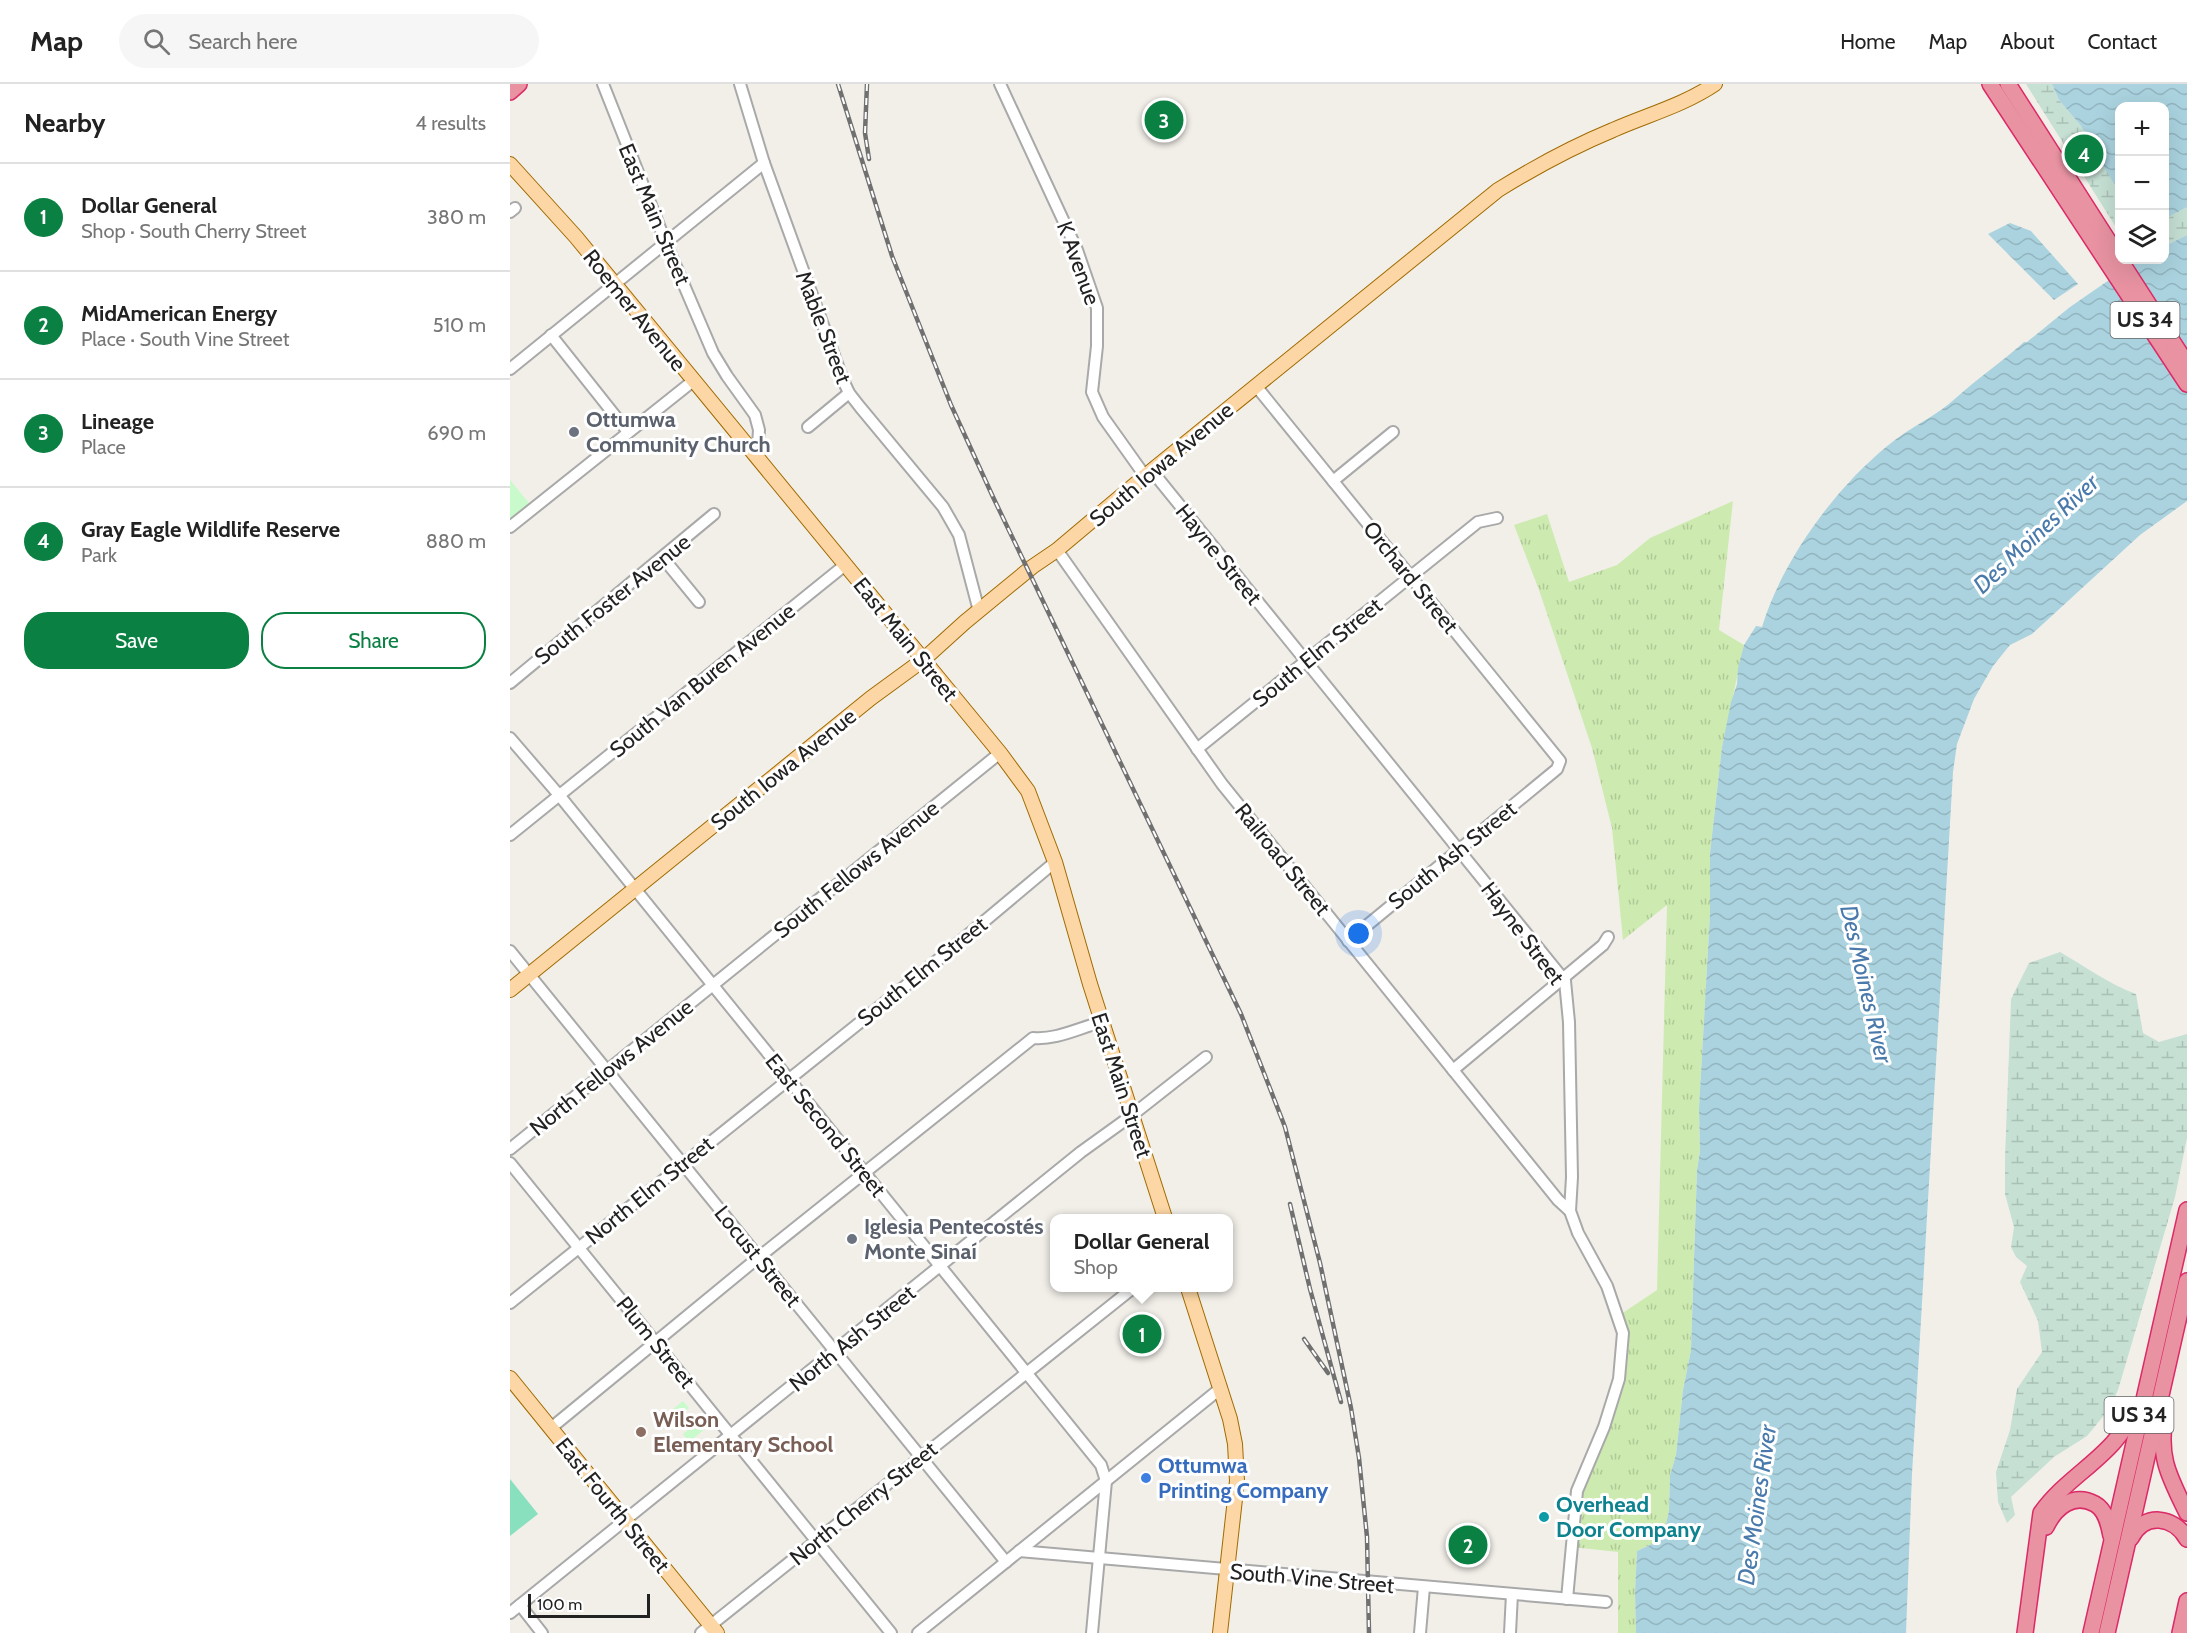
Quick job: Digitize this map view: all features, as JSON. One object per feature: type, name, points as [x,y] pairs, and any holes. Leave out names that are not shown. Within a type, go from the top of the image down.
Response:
[{"type":"highway","points":[[510,92],[519,84]]},
{"type":"highway","name":"US 34","points":[[1990,84],[2114,255],[2187,384]]},
{"type":"highway","name":"US 34","points":[[2008,84],[2114,255],[2187,364]]},
{"type":"highway","name":"US 34","points":[[2109,1626],[2134,1438],[2187,1210]]},
{"type":"highway","name":"US 34","points":[[2092,1626],[2119,1545],[2187,1281]]},
{"type":"highway","points":[[2187,1288],[2163,1430],[2162,1453],[2171,1480],[2187,1513]]},
{"type":"highway","points":[[2025,1633],[2041,1513],[2049,1502],[2107,1451],[2119,1437],[2133,1414],[2154,1353]]},
{"type":"highway","points":[[2038,1543],[2053,1513],[2071,1501],[2095,1504],[2108,1521],[2119,1545],[2143,1524],[2160,1519],[2173,1524],[2182,1531],[2187,1539]]},
{"type":"highway","points":[[2180,1633],[2187,1601]]},
{"type":"main road","name":"South Iowa Avenue","points":[[510,990],[871,698],[923,660],[979,610],[1032,567],[1058,550],[1148,473],[1498,190],[1552,157],[1613,129],[1683,102],[1715,84]]},
{"type":"main road","name":"Roemer Avenue","points":[[510,164],[576,237],[757,459]]},
{"type":"main road","name":"East Main Street","points":[[757,459],[1000,753],[1028,791],[1055,862],[1131,1116],[1164,1214]]},
{"type":"main road","points":[[1190,1292],[1230,1419],[1236,1455],[1237,1480],[1220,1633]]},
{"type":"main road","name":"East Fourth Street","points":[[510,1378],[625,1520],[709,1630]]},
{"type":"street","name":"East Main Street","points":[[603,84],[666,243],[713,353],[755,415],[759,430],[757,459]]},
{"type":"street","name":"Mable Street","points":[[740,84],[764,164],[849,393],[943,507],[959,535],[979,610]]},
{"type":"street","name":"K Avenue","points":[[1000,84],[1077,250],[1097,308],[1097,346],[1092,392],[1103,417],[1148,473]]},
{"type":"street","points":[[510,369],[764,164]]},
{"type":"street","points":[[551,335],[628,432]]},
{"type":"street","points":[[510,527],[693,381]]},
{"type":"street","name":"Orchard Street","points":[[1256,386],[1560,761],[1557,769]]},
{"type":"street","points":[[808,427],[849,393]]},
{"type":"street","points":[[1333,481],[1393,432]]},
{"type":"street","name":"Hayne Street","points":[[1148,473],[1565,981],[1569,1022],[1572,1177],[1570,1211],[1581,1240],[1608,1286],[1623,1333],[1618,1379],[1604,1427],[1577,1491],[1567,1599]]},
{"type":"street","name":"South Foster Avenue","points":[[510,683],[714,514]]},
{"type":"street","name":"South Elm Street","points":[[1197,750],[1478,522],[1497,518]]},
{"type":"street","name":"Railroad Street","points":[[1058,550],[1228,792],[1558,1200],[1570,1211]]},
{"type":"street","points":[[663,558],[699,602]]},
{"type":"street","name":"South Van Buren Avenue","points":[[510,836],[845,565]]},
{"type":"street","name":"East Second Street","points":[[510,738],[560,795],[1101,1464],[1106,1481]]},
{"type":"street","name":"South Fellows Avenue","points":[[712,985],[833,890],[1000,753]]},
{"type":"street","name":"South Ash Street","points":[[1348,941],[1557,769]]},
{"type":"street","name":"South Elm Street","points":[[788,1078],[944,955],[1055,862]]},
{"type":"street","points":[[1453,1070],[1603,945],[1608,937]]},
{"type":"street","name":"Locust Street","points":[[510,951],[1006,1562]]},
{"type":"street","name":"North Fellows Avenue","points":[[510,1149],[712,985]]},
{"type":"street","points":[[551,1428],[759,1257],[1033,1038],[1057,1037],[1102,1022]]},
{"type":"street","points":[[941,1266],[1081,1152],[1206,1057]]},
{"type":"street","name":"North Elm Street","points":[[510,1303],[788,1078]]},
{"type":"street","name":"Plum Street","points":[[510,1163],[891,1633]]},
{"type":"street","name":"North Ash Street","points":[[510,1613],[941,1266]]},
{"type":"street","name":"North Cherry Street","points":[[709,1630],[816,1540],[1127,1292]]},
{"type":"street","points":[[918,1633],[1221,1388]]},
{"type":"street","points":[[1092,1633],[1106,1481]]},
{"type":"street","name":"South Vine Street","points":[[1019,1551],[1606,1602]]},
{"type":"street","points":[[1420,1633],[1424,1587]]},
{"type":"street","points":[[1510,1633],[1512,1594]]},
{"type":"street","points":[[520,1605],[542,1633]]},
{"type":"green space","points":[[2026,84],[2052,84],[2059,100],[2081,126],[2115,184],[2115,226]]},
{"type":"green space","points":[[2187,207],[2187,235],[2169,244],[2169,217]]},
{"type":"green space","points":[[510,480],[533,508],[510,527]]},
{"type":"green space","points":[[1733,501],[1719,630],[1744,645],[1722,747],[1710,853],[1710,914],[1699,1108],[1700,1151],[1697,1170],[1691,1350],[1683,1390],[1676,1455],[1670,1475],[1669,1511],[1666,1524],[1652,1544],[1637,1551],[1636,1633],[1618,1633],[1618,1552],[1572,1547],[1577,1491],[1619,1379],[1618,1316],[1657,1290],[1667,905],[1623,940],[1612,828],[1592,748],[1539,590],[1514,525],[1547,514],[1569,582],[1617,565],[1650,538]]},
{"type":"green space","points":[[2060,952],[2106,980],[2136,994],[2143,1033],[2159,1042],[2187,1034],[2187,1138],[2175,1197],[2118,1390],[2110,1408],[2087,1436],[2054,1457],[2011,1497],[2015,1515],[2007,1523],[1998,1502],[1996,1472],[2010,1430],[2017,1389],[2042,1352],[2038,1321],[2020,1282],[2027,1266],[2016,1257],[2011,1247],[2014,1227],[2005,1194],[2011,999],[2029,963]]},
{"type":"green space","points":[[683,1401],[689,1408],[670,1423],[664,1416]]},
{"type":"green space","points":[[700,1420],[706,1428],[689,1442],[683,1434]]},
{"type":"green space","points":[[510,1479],[538,1514],[510,1536]]},
{"type":"water","points":[[2052,84],[2187,84],[2187,207],[2169,217],[2169,102],[2115,102],[2115,184],[2081,126],[2059,100]]},
{"type":"water","points":[[2010,223],[2031,231],[2078,284],[2054,300],[1988,234]]},
{"type":"water","name":"Des Moines River","points":[[2187,235],[2187,501],[2140,535],[2032,634],[2010,645],[1993,666],[1974,699],[1957,744],[1953,772],[1912,1474],[1906,1633],[1636,1633],[1637,1551],[1652,1544],[1666,1524],[1669,1511],[1670,1475],[1676,1455],[1683,1390],[1691,1350],[1697,1170],[1700,1151],[1699,1108],[1710,914],[1710,853],[1722,747],[1744,645],[1756,626],[1762,627],[1782,577],[1812,529],[1847,484],[1866,465],[1895,440],[1949,404],[2070,307],[2132,264],[2169,264],[2169,244]]},
{"type":"railway","points":[[838,84],[892,256],[951,405],[1241,1014],[1285,1127],[1320,1263],[1351,1408],[1367,1537],[1369,1633]]},
{"type":"railway","points":[[867,84],[865,133],[869,159]]},
{"type":"railway","points":[[1290,1204],[1310,1289],[1341,1402]]},
{"type":"railway","points":[[1304,1339],[1328,1373]]},
{"type":"place","name":"Lineage","points":[[1164,120]]},
{"type":"place","name":"Gray Eagle Wildlife Reserve","points":[[2084,154]]},
{"type":"place","name":"Ottumwa Community Church","points":[[574,432]]},
{"type":"place","name":"Iglesia Pentecostés Monte Sinaí","points":[[852,1239]]},
{"type":"place","name":"Dollar General","points":[[1142,1334]]},
{"type":"place","name":"Wilson Elementary School","points":[[641,1432]]},
{"type":"place","name":"Ottumwa Printing Company","points":[[1146,1478]]},
{"type":"place","name":"Overhead Door Company","points":[[1544,1517]]},
{"type":"place","name":"MidAmerican Energy","points":[[1468,1545]]}]
